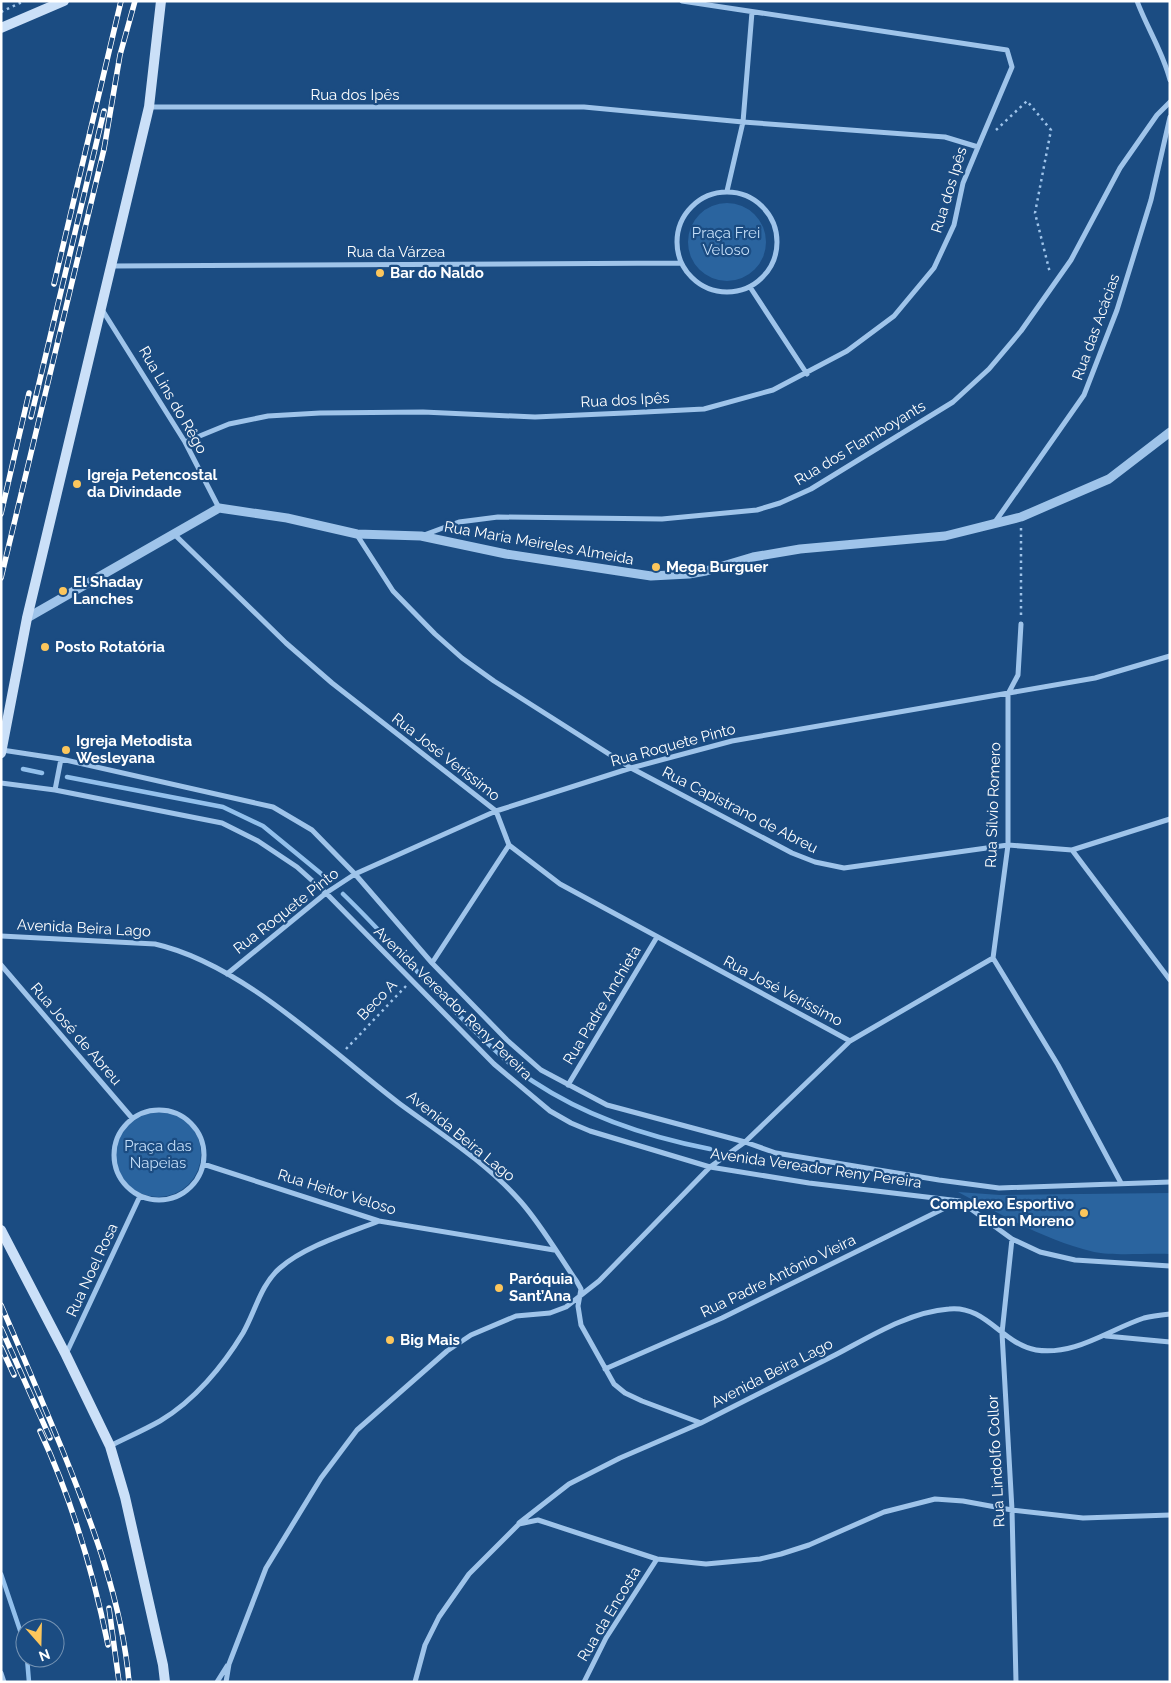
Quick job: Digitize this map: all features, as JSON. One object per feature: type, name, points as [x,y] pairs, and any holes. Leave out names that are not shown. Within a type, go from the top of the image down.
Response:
[{"type":"main road","points":[[1,28],[64,1]]},
{"type":"main road","points":[[2,752],[27,618],[149,108],[161,1]]},
{"type":"main road","points":[[1,1230],[66,1355],[110,1446],[125,1497],[164,1665],[165,1682]]},
{"type":"main road","points":[[164,1665],[173,1682]]},
{"type":"street","points":[[682,1],[1007,50],[1012,67],[978,147]]},
{"type":"street","points":[[1137,1],[1146,26],[1164,57],[1170,80]]},
{"type":"street","points":[[727,192],[743,122],[752,12]]},
{"type":"street","name":"Rua dos Flamboyants","points":[[421,536],[459,522],[483,518],[575,517],[662,519],[757,510],[780,503],[811,489],[953,402],[989,369],[1021,331],[1071,260],[1120,168],[1157,115],[1170,102]]},
{"type":"street","name":"Rua dos Ipês","points":[[149,108],[584,107],[743,122],[945,137],[978,147],[963,183],[954,225],[934,268],[894,316],[846,351],[807,374],[773,390],[704,409],[535,417],[423,412],[268,416],[229,424],[185,442]]},
{"type":"street","name":"Rua das Acácias","points":[[995,523],[1084,395],[1117,310],[1151,200],[1170,117]]},
{"type":"street","points":[[727,192],[744,194],[759,203],[770,216],[776,232],[777,248],[772,264],[763,278],[750,287],[734,292],[710,289],[689,276],[680,263],[676,239],[677,231],[684,215],[695,202],[710,194],[727,192]]},
{"type":"street","name":"Rua da Várzea","points":[[112,266],[680,263]]},
{"type":"street","points":[[750,287],[807,374]]},
{"type":"street","name":"Rua Lins do Rêgo","points":[[101,307],[185,442],[219,508]]},
{"type":"street","name":"Rua Maria Meireles Almeida","points":[[219,508],[287,518],[357,534],[421,536],[506,554],[651,576],[706,572],[752,557],[800,549],[945,536],[1021,517],[1109,478],[1170,432]]},
{"type":"street","points":[[27,618],[219,508]]},
{"type":"street","name":"Rua José Veríssimo","points":[[174,534],[312,666],[496,812],[509,845],[560,884],[850,1041]]},
{"type":"street","name":"Rua Capistrano de Abreu","points":[[357,534],[393,591],[428,628],[462,658],[494,682],[631,768],[792,853],[834,868],[844,868],[1008,845],[1072,850]]},
{"type":"street","name":"Rua Sílvio Romero","points":[[993,958],[1008,845],[1008,694],[1018,675],[1021,624]]},
{"type":"street","name":"Rua Roquete Pinto","points":[[227,974],[326,893],[355,874],[496,812],[631,768],[732,741],[1095,678],[1170,656]]},
{"type":"street","name":"Avenida Vereador Reny Pereira","points":[[2,752],[61,759],[273,807],[312,830],[355,874],[432,963],[507,1040],[541,1070],[607,1105],[745,1142],[776,1153],[1000,1188],[1086,1187],[1121,1183],[1170,1182]]},
{"type":"street","points":[[56,790],[61,759]]},
{"type":"street","name":"Avenida Vereador Reny Pereira","points":[[1,783],[56,790],[222,823],[258,841],[297,867],[326,893],[494,1064],[550,1111],[590,1131],[710,1167],[809,1183],[960,1201],[1012,1239],[1040,1252],[1075,1260],[1170,1266]]},
{"type":"street","points":[[1170,819],[1072,850],[1170,980]]},
{"type":"street","points":[[432,963],[509,845]]},
{"type":"street","name":"Avenida Beira Lago","points":[[1,936],[155,944],[169,947],[237,978],[340,1055],[485,1168],[521,1202],[577,1282],[580,1297],[578,1306],[581,1325],[614,1384],[625,1393],[701,1423],[878,1333],[922,1315],[949,1308],[964,1310],[986,1318],[1002,1333],[1016,1342],[1034,1349],[1050,1351],[1062,1350],[1104,1336],[1144,1318],[1170,1314]]},
{"type":"street","name":"Rua Padre Anchieta","points":[[568,1085],[657,937]]},
{"type":"street","points":[[226,1682],[229,1664],[266,1568],[321,1478],[357,1430],[447,1351],[471,1335],[516,1316],[550,1313],[580,1297],[710,1167],[745,1142],[850,1041],[993,958],[1058,1065],[1121,1183]]},
{"type":"street","name":"Rua José de Abreu","points":[[1,966],[132,1118]]},
{"type":"street","points":[[171,1111],[183,1117],[194,1126],[201,1137],[204,1150],[203,1164],[199,1176],[190,1187],[179,1195],[167,1200],[153,1200],[140,1196],[128,1189],[120,1179],[113,1153],[116,1140],[122,1128],[132,1118],[144,1112],[171,1111]]},
{"type":"street","name":"Rua Heitor Veloso","points":[[203,1164],[379,1221],[554,1250]]},
{"type":"street","name":"Rua Noel Rosa","points":[[66,1355],[140,1196]]},
{"type":"street","name":"Rua Padre Antônio Vieira","points":[[604,1369],[722,1318],[960,1201]]},
{"type":"street","points":[[110,1446],[161,1420],[195,1394],[223,1361],[243,1332],[268,1281],[279,1268],[297,1256],[379,1221]]},
{"type":"street","name":"Rua Lindolfo Collor","points":[[1012,1239],[1002,1333],[1012,1510],[1016,1682]]},
{"type":"street","points":[[1104,1336],[1170,1342]]},
{"type":"street","points":[[415,1682],[425,1645],[453,1595],[495,1545],[569,1484],[620,1458],[701,1423]]},
{"type":"street","points":[[519,1524],[538,1520],[657,1559],[706,1564],[760,1559],[809,1545],[884,1512],[935,1499],[963,1501],[1012,1510],[1084,1518],[1170,1515]]},
{"type":"street","name":"Rua da Encosta","points":[[584,1682],[606,1638],[657,1559]]},
{"type":"street","points":[[217,1682],[229,1664]]},
{"type":"street","points":[[1,1673],[4,1682]]},
{"type":"path","points":[[1,12],[24,1]]},
{"type":"path","points":[[978,147],[1027,101],[1052,130],[1035,213],[1048,256],[1052,287]]},
{"type":"path","points":[[1021,517],[1021,624]]},
{"type":"path","name":"Beco A","points":[[340,1055],[411,981]]},
{"type":"green space","name":"Praça Frei Veloso","points":[[719,203],[735,203],[749,209],[760,220],[766,234],[766,250],[760,264],[749,275],[735,281],[719,281],[705,275],[694,264],[688,250],[688,234],[694,220],[705,209]]},
{"type":"green space","name":"Praça das Napeias","points":[[158,1111],[174,1114],[182,1118],[194,1130],[198,1138],[201,1154],[198,1170],[194,1178],[182,1190],[174,1194],[158,1197],[142,1194],[134,1190],[122,1178],[118,1170],[115,1154],[118,1138],[122,1130],[134,1118],[142,1114]]},
{"type":"green space","name":"Complexo Esportivo Elton Moreno","points":[[958,1192],[1000,1195],[1170,1193],[1170,1254],[1102,1253],[1076,1247],[1041,1234]]},
{"type":"waterway","points":[[23,769],[42,773]]},
{"type":"waterway","points":[[67,777],[223,807],[263,826],[324,876]]},
{"type":"waterway","points":[[343,894],[464,1020],[507,1062],[527,1077],[575,1106],[619,1124],[641,1132],[710,1149]]},
{"type":"waterway","points":[[1,1574],[16,1618]]},
{"type":"waterway","points":[[28,1668],[29,1682]]},
{"type":"railway","points":[[54,284],[121,1]]},
{"type":"railway","points":[[1,578],[104,149],[120,55],[135,1]]},
{"type":"railway","points":[[31,417],[104,111]]},
{"type":"railway","points":[[1,514],[29,393]]},
{"type":"railway","points":[[1,1305],[62,1449],[95,1534],[120,1622],[129,1682]]},
{"type":"railway","points":[[1,1328],[50,1438]]},
{"type":"railway","points":[[1,1347],[14,1375]]},
{"type":"railway","points":[[40,1431],[72,1510],[96,1590],[108,1645]]},
{"type":"railway","points":[[109,1608],[119,1682]]},
{"type":"place","name":"Bar do Naldo","points":[[380,273]]},
{"type":"place","name":"Igreja Petencostal da Divindade","points":[[77,484]]},
{"type":"place","name":"Mega Burguer","points":[[656,567]]},
{"type":"place","name":"El Shaday Lanches","points":[[63,591]]},
{"type":"place","name":"Posto Rotatória","points":[[45,647]]},
{"type":"place","name":"Igreja Metodista Wesleyana","points":[[66,750]]},
{"type":"place","name":"Complexo Esportivo Elton Moreno","points":[[1084,1213]]},
{"type":"place","name":"Paróquia Sant’Ana","points":[[499,1288]]},
{"type":"place","name":"Big Mais","points":[[390,1340]]}]
